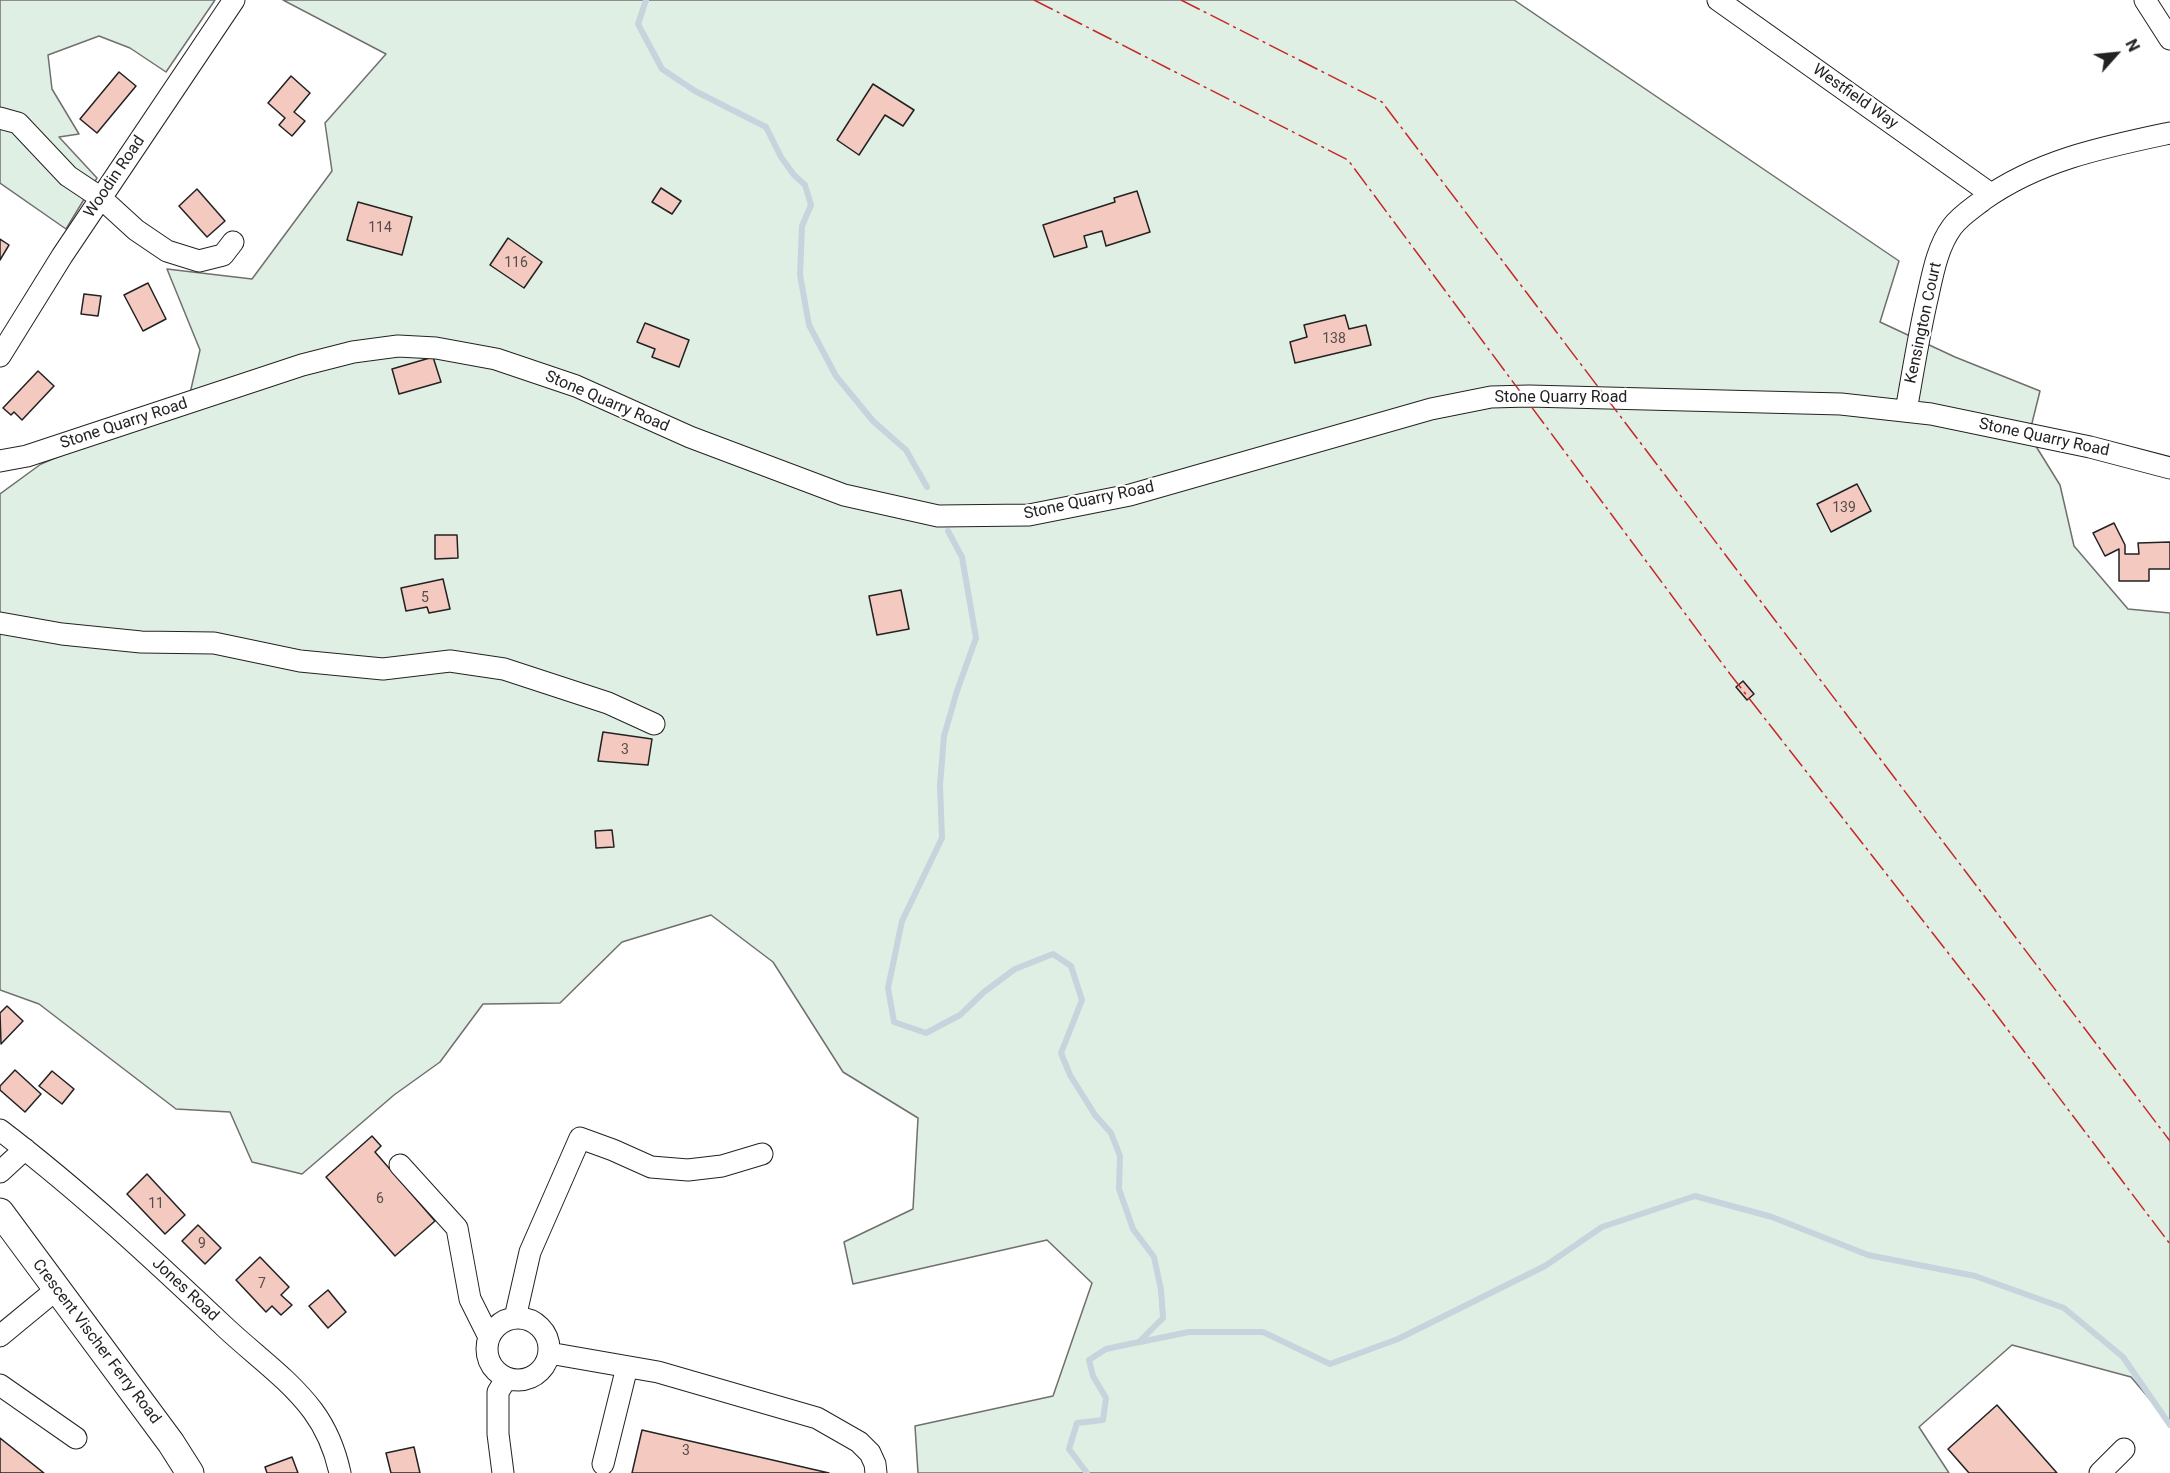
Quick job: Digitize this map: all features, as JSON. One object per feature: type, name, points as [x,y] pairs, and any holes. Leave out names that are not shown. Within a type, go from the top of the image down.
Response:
[{"type":"main road","name":"Crescent Vischer Ferry Road","points":[[0,1212],[171,1443],[190,1473]]},
{"type":"street","name":"Woodin Road","points":[[0,356],[62,256],[234,0]]},
{"type":"street","name":"Westfield Way","points":[[1718,0],[1992,194]]},
{"type":"street","points":[[2145,0],[2170,39]]},
{"type":"street","points":[[0,118],[18,123],[68,176],[101,198],[136,230],[168,251],[199,261],[223,255],[232,242]]},
{"type":"street","name":"Kensington Court","points":[[1906,411],[1920,332],[1940,249],[1953,226],[1992,194],[2035,169],[2069,158],[2170,133]]},
{"type":"street","name":"Stone Quarry Road","points":[[0,461],[27,456],[302,364],[353,352],[398,346],[436,348],[496,359],[576,386],[690,437],[844,495],[938,516],[1029,516],[1130,495],[1431,409],[1491,397],[1841,404],[1931,414],[2090,447],[2170,468]]},
{"type":"street","points":[[0,623],[62,634],[141,642],[214,643],[300,660],[383,669],[450,661],[504,669],[608,703],[654,724]]},
{"type":"street","name":"Jones Road","points":[[0,1130],[164,1269],[240,1341],[278,1373],[313,1411],[333,1445],[340,1473]]},
{"type":"street","points":[[515,1318],[530,1252],[580,1138],[651,1167],[688,1170],[762,1154]]},
{"type":"street","points":[[0,1172],[25,1149]]},
{"type":"street","points":[[400,1164],[457,1228],[470,1299],[489,1337]]},
{"type":"street","points":[[0,1336],[57,1289]]},
{"type":"street","points":[[515,1318],[531,1320],[544,1331],[550,1346],[547,1362],[537,1375],[522,1381],[506,1379],[493,1368],[487,1353],[489,1337],[500,1324],[515,1318]]},
{"type":"street","points":[[549,1353],[658,1372],[816,1418],[859,1442],[870,1454],[876,1473]]},
{"type":"street","points":[[603,1464],[627,1367]]},
{"type":"street","points":[[503,1473],[498,1434],[498,1392],[506,1379]]},
{"type":"street","points":[[0,1385],[75,1438]]},
{"type":"street","points":[[2100,1473],[2124,1449]]},
{"type":"green space","points":[[0,0],[215,0],[166,72],[130,48],[99,36],[48,55],[52,89],[79,134],[59,137],[97,178],[66,229],[0,183]]},
{"type":"green space","points":[[283,0],[1514,0],[1899,261],[1880,322],[1955,357],[2040,391],[2029,435],[2060,485],[2074,546],[2128,609],[2170,613],[2170,1423],[2131,1377],[2012,1345],[1919,1427],[1949,1473],[918,1473],[915,1426],[1053,1396],[1092,1283],[1047,1240],[853,1284],[844,1242],[913,1209],[918,1118],[843,1072],[773,962],[711,915],[622,942],[560,1003],[483,1004],[440,1062],[394,1095],[302,1174],[252,1162],[230,1112],[176,1109],[39,1004],[0,990],[0,494],[41,464],[188,402],[200,350],[167,269],[252,279],[332,171],[325,123],[386,54]]},
{"type":"building","points":[[119,72],[136,86],[97,133],[80,119]]},
{"type":"building","points":[[291,76],[310,93],[294,112],[305,121],[292,136],[279,125],[285,118],[268,103]]},
{"type":"building","points":[[873,84],[914,110],[903,126],[885,115],[859,155],[837,140]]},
{"type":"building","points":[[661,188],[681,201],[672,214],[652,202]]},
{"type":"building","points":[[197,189],[225,221],[207,237],[179,206]]},
{"type":"building","points":[[1137,191],[1150,232],[1106,246],[1102,231],[1084,236],[1087,247],[1054,257],[1043,225],[1115,202],[1114,198]]},
{"type":"building","points":[[358,202],[412,217],[402,255],[347,240]]},
{"type":"building","points":[[508,238],[542,262],[524,288],[490,265]]},
{"type":"building","points":[[0,239],[9,245],[0,260]]},
{"type":"building","points":[[148,283],[166,319],[143,331],[124,295]]},
{"type":"building","points":[[84,294],[101,296],[98,316],[81,314]]},
{"type":"building","points":[[1345,315],[1349,329],[1366,325],[1371,345],[1295,363],[1290,342],[1307,337],[1304,325]]},
{"type":"building","points":[[645,323],[689,340],[679,367],[652,357],[655,349],[637,342]]},
{"type":"building","points":[[433,357],[441,382],[399,394],[392,369]]},
{"type":"building","points":[[38,371],[54,386],[22,420],[14,412],[11,415],[3,408]]},
{"type":"building","points":[[1857,484],[1871,511],[1831,532],[1817,504]]},
{"type":"building","points":[[2114,523],[2125,545],[2125,554],[2139,554],[2138,543],[2170,542],[2170,569],[2149,569],[2149,581],[2119,581],[2119,549],[2105,556],[2093,533]]},
{"type":"building","points":[[435,535],[457,535],[458,558],[435,559]]},
{"type":"building","points":[[443,579],[450,609],[429,613],[427,607],[406,611],[401,588]]},
{"type":"building","points":[[901,590],[909,629],[877,635],[869,596]]},
{"type":"building","points":[[1743,681],[1754,694],[1747,700],[1736,687]]},
{"type":"building","points":[[603,732],[652,739],[648,765],[598,761]]},
{"type":"building","points":[[612,830],[614,847],[596,848],[595,831]]},
{"type":"building","points":[[7,1006],[23,1021],[1,1044],[0,1013]]},
{"type":"building","points":[[15,1070],[41,1094],[25,1112],[0,1090],[0,1086]]},
{"type":"building","points":[[52,1071],[74,1089],[62,1104],[39,1086]]},
{"type":"building","points":[[372,1136],[381,1146],[375,1152],[435,1221],[395,1256],[326,1177]]},
{"type":"building","points":[[147,1174],[185,1215],[165,1234],[127,1194]]},
{"type":"building","points":[[198,1225],[221,1248],[205,1264],[182,1241]]},
{"type":"building","points":[[260,1257],[289,1287],[281,1295],[292,1305],[281,1315],[272,1306],[266,1312],[236,1280]]},
{"type":"building","points":[[328,1290],[346,1312],[328,1328],[309,1306]]},
{"type":"building","points":[[1997,1405],[2057,1473],[1969,1473],[1948,1449]]},
{"type":"building","points":[[642,1430],[829,1473],[632,1473]]},
{"type":"building","points":[[0,1438],[44,1473],[0,1473]]},
{"type":"building","points":[[414,1447],[420,1473],[391,1473],[386,1453]]},
{"type":"building","points":[[292,1457],[298,1473],[267,1473],[265,1467]]},
{"type":"waterway","points":[[646,0],[638,24],[662,69],[695,91],[766,127],[781,157],[794,175],[805,185],[811,205],[802,226],[800,275],[809,325],[836,376],[873,421],[906,450],[927,487]]},
{"type":"waterway","points":[[948,531],[962,557],[976,638],[944,736],[940,785],[942,838],[902,921],[888,988],[894,1022],[926,1033],[960,1015],[984,992],[1015,969],[1053,954],[1071,966],[1082,1000],[1061,1053],[1070,1075],[1095,1115],[1111,1133],[1120,1156],[1119,1189],[1133,1229],[1154,1257],[1161,1290],[1163,1318],[1139,1342],[1106,1349],[1089,1360],[1093,1376],[1106,1398],[1103,1420],[1077,1423],[1069,1449],[1087,1473]]},
{"type":"waterway","points":[[1140,1342],[1189,1332],[1263,1332],[1330,1364],[1398,1339],[1545,1266],[1602,1227],[1695,1196],[1772,1217],[1868,1255],[1975,1276],[2064,1308],[2123,1357],[2170,1425]]},
{"type":"power","points":[[1034,0],[1348,160],[1730,674],[1992,1009],[2170,1244]]},
{"type":"power","points":[[1181,0],[1382,102],[2170,1141]]}]
